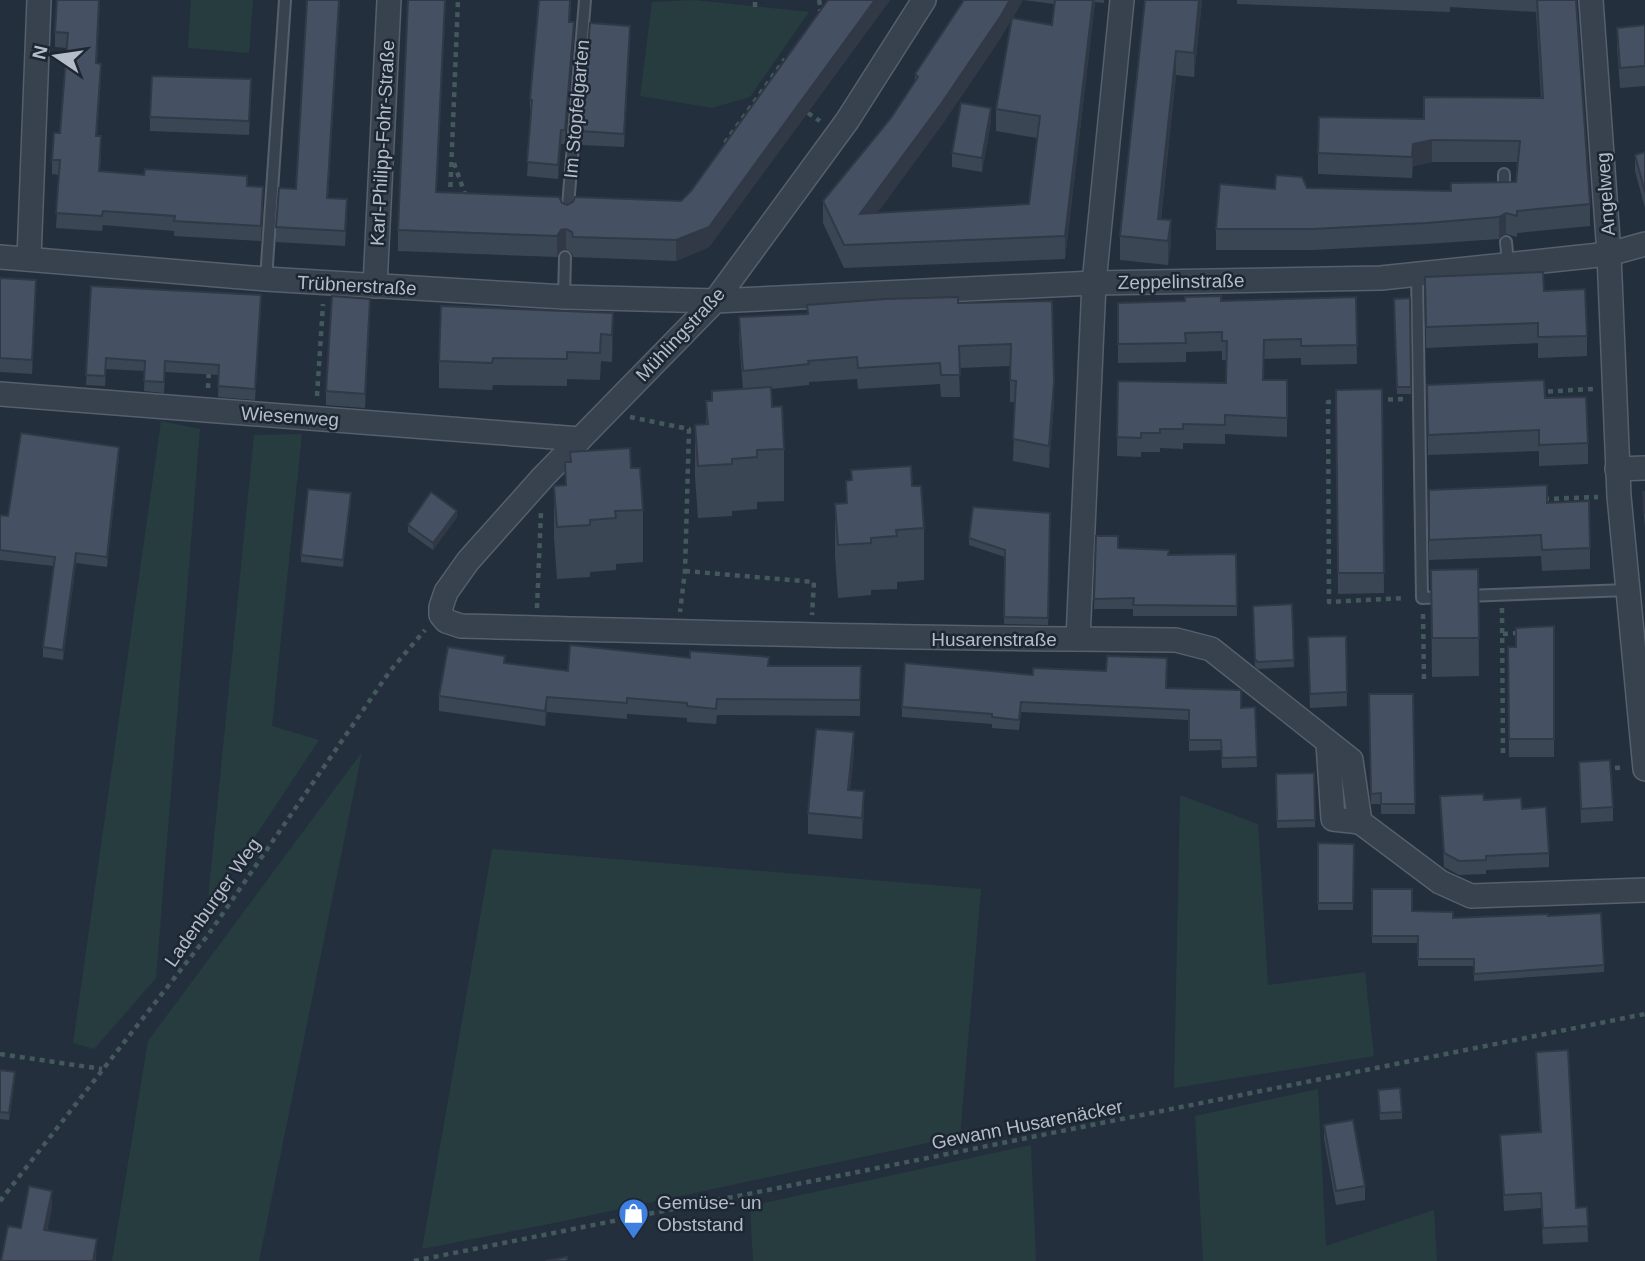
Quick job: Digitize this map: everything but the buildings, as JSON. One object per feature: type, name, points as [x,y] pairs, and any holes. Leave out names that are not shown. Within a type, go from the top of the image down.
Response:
[{"type":"street","points":[[29,258],[39,0]]},
{"type":"street","name":"Karl-Philipp-Fohr-Straße","points":[[375,286],[389,0]]},
{"type":"street","name":"Mühlingstraße","points":[[441,615],[446,592],[468,561],[543,477],[715,301],[847,121],[924,0]]},
{"type":"street","name":"Husarenstraße","points":[[441,615],[446,621],[461,626],[902,638],[1078,639],[1094,283],[1122,0]]},
{"type":"street","name":"Angelweg","points":[[1591,0],[1609,254],[1617,469],[1645,769]]},
{"type":"street","name":"Zeppelinstraße","points":[[715,301],[1094,283],[1381,278],[1417,274],[1507,252],[1609,254],[1645,244]]},
{"type":"street","name":"Trübnerstraße","points":[[0,257],[324,283],[564,297],[715,301]]},
{"type":"street","name":"Wiesenweg","points":[[0,394],[580,439]]},
{"type":"street","points":[[1617,469],[1645,468]]},
{"type":"street","points":[[1078,639],[1176,640],[1211,649],[1351,760],[1360,822],[1440,882],[1471,896],[1645,890]]},
{"type":"lane","points":[[266,279],[285,0]]},
{"type":"lane","name":"Im Stopfelgarten","points":[[567,218],[585,0]]},
{"type":"lane","points":[[1504,174],[1504,194]]},
{"type":"lane","points":[[564,297],[565,257]]},
{"type":"lane","points":[[1417,274],[1422,598],[1628,590]]},
{"type":"path","points":[[452,158],[468,201],[450,200],[458,0]]},
{"type":"path","points":[[813,21],[821,10],[819,0]]},
{"type":"path","points":[[721,149],[789,54]]},
{"type":"path","points":[[767,85],[777,92]]},
{"type":"path","points":[[315,418],[324,283]]},
{"type":"path","points":[[207,410],[210,356]]},
{"type":"path","points":[[1531,393],[1614,388]]},
{"type":"path","points":[[1373,400],[1419,398]]},
{"type":"path","points":[[1350,401],[1328,402],[1329,602],[1422,598],[1424,680]]},
{"type":"path","points":[[605,412],[689,429],[685,571],[678,632]]},
{"type":"path","points":[[536,626],[543,477]]},
{"type":"path","points":[[1540,499],[1619,496]]},
{"type":"path","points":[[685,571],[814,582],[809,635]]},
{"type":"path","points":[[1502,595],[1503,758]]},
{"type":"path","name":"Ladenburger Weg","points":[[0,1201],[208,935],[390,670],[441,615]]},
{"type":"path","points":[[1503,634],[1519,633]]},
{"type":"path","points":[[1423,643],[1431,643]]},
{"type":"path","name":"Gewann Husarenäcker","points":[[414,1261],[1645,1014]]},
{"type":"path","points":[[0,1054],[102,1069]]},
{"type":"green space","points":[[191,0],[253,0],[249,53],[188,48]]},
{"type":"green space","points":[[694,0],[809,12],[750,97],[712,108],[640,96],[652,2]]},
{"type":"green space","points":[[161,421],[200,429],[156,978],[94,1049],[73,1043]]},
{"type":"green space","points":[[302,434],[272,726],[319,740],[207,909],[254,435]]},
{"type":"green space","points":[[362,752],[259,1261],[112,1261],[148,1041]]},
{"type":"green space","points":[[1180,795],[1258,824],[1268,985],[1365,972],[1374,1056],[1174,1088]]},
{"type":"green space","points":[[492,849],[981,889],[960,1136],[422,1249]]},
{"type":"green space","points":[[1318,1089],[1326,1246],[1434,1210],[1437,1261],[1203,1261],[1195,1116]]},
{"type":"green space","points":[[1031,1145],[1036,1261],[753,1261],[750,1206]]},
{"type":"place","name":"Gemüse- un Obststand","points":[[634,1240]]}]
